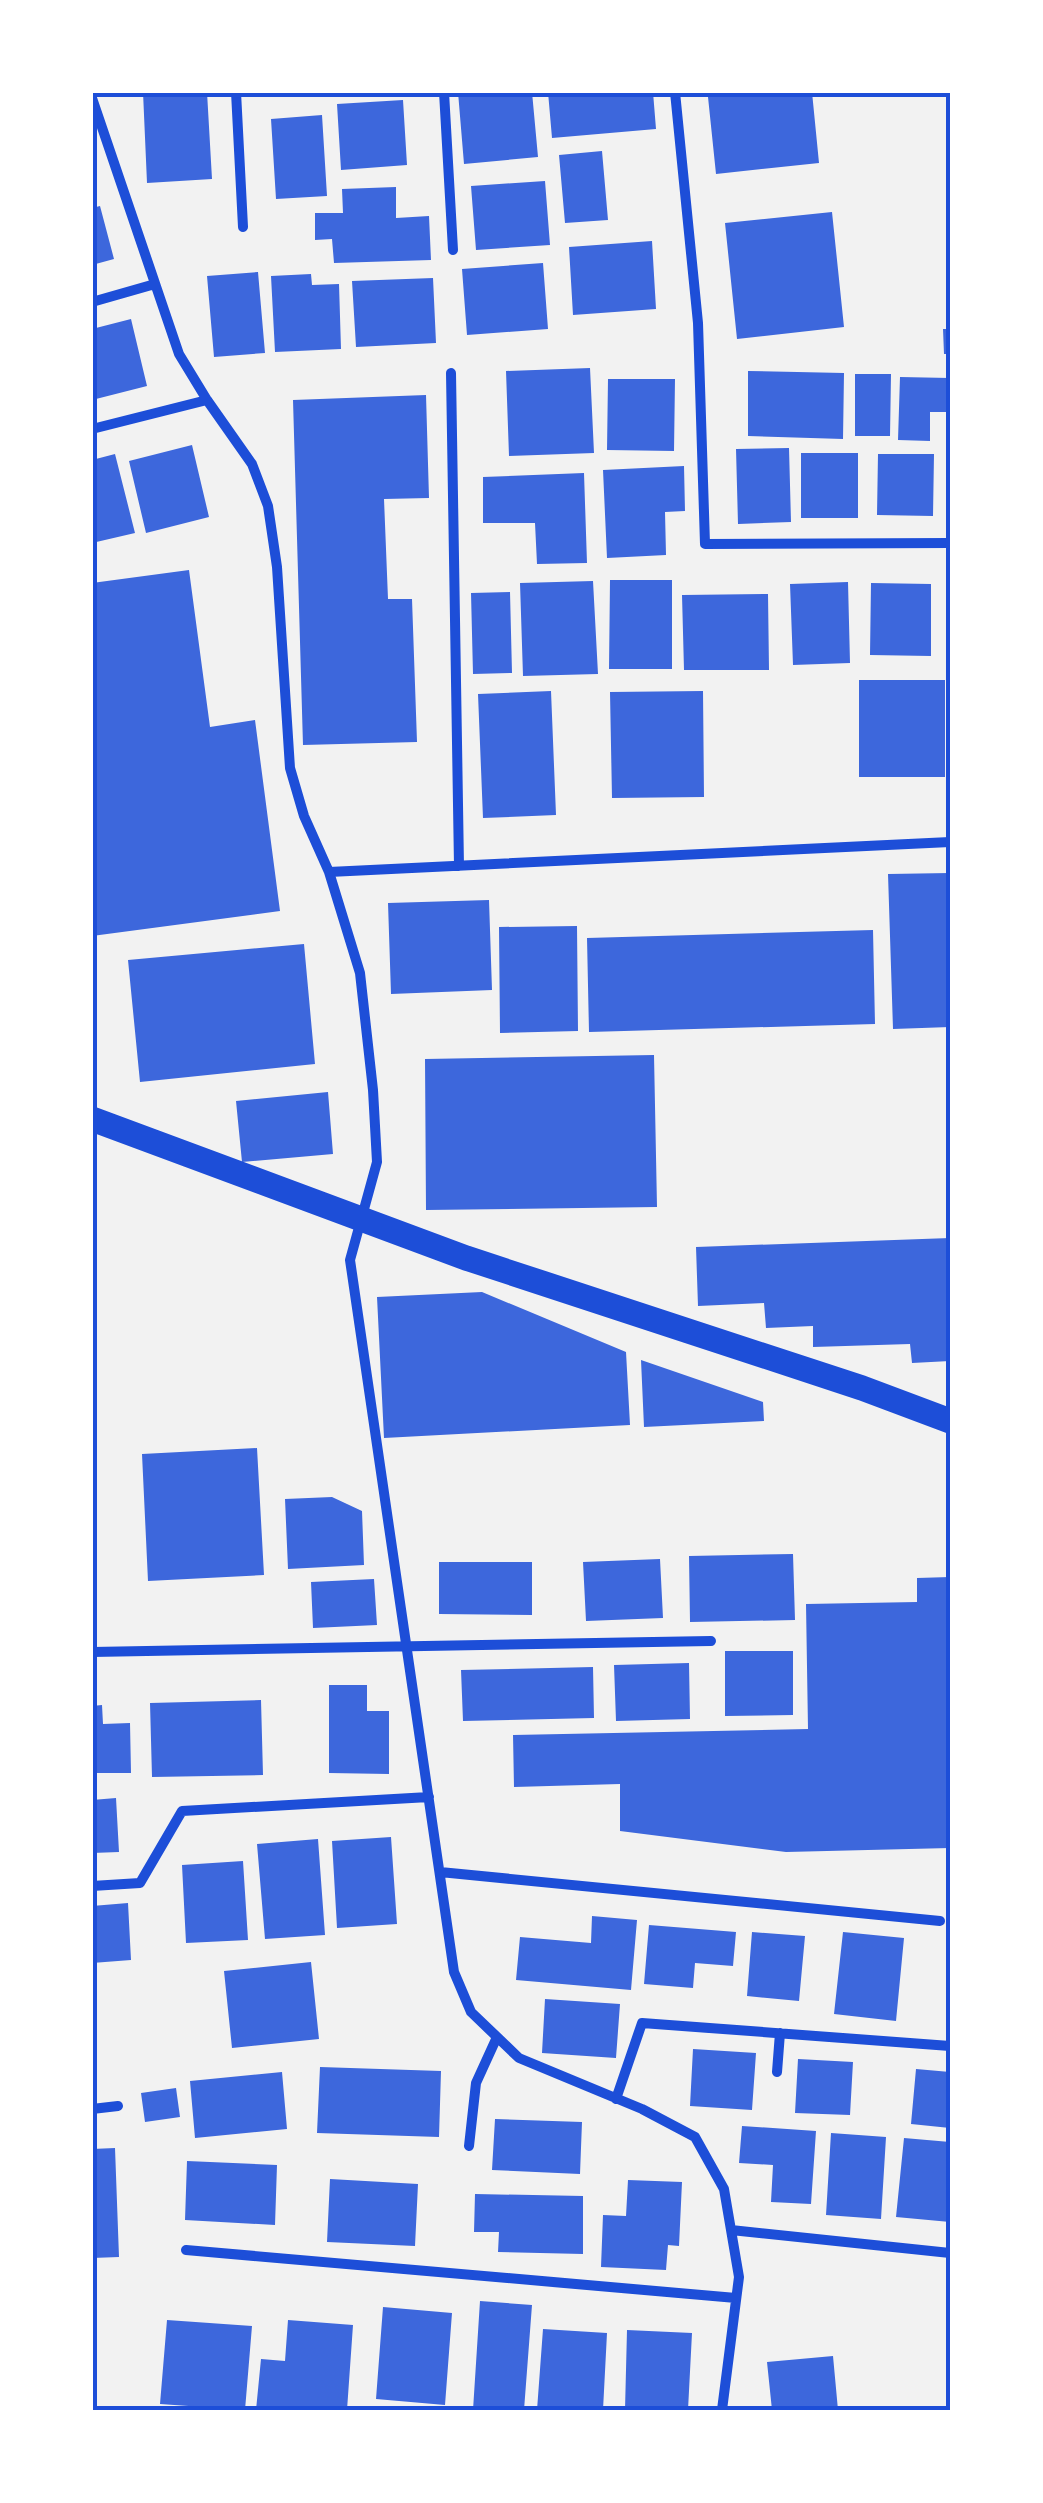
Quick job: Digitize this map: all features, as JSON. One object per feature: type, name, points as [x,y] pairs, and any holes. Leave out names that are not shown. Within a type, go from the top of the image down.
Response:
[{"type":"main road","points":[[92,1120],[466,1258],[862,1388],[950,1421]]},
{"type":"street","points":[[236,92],[242,227]]},
{"type":"street","points":[[444,92],[453,250]]},
{"type":"street","points":[[675,92],[698,323],[705,544],[950,543]]},
{"type":"street","points":[[92,98],[180,354],[206,400],[252,464],[268,506],[278,567],[290,768],[304,816],[329,872],[360,973],[377,1162],[350,1260],[454,1972],[471,2012],[519,2058],[695,2137],[724,2189],[739,2277],[722,2410]]},
{"type":"street","points":[[92,302],[155,284]]},
{"type":"street","points":[[451,373],[460,866]]},
{"type":"street","points":[[92,429],[206,400]]},
{"type":"street","points":[[329,872],[950,842]]},
{"type":"street","points":[[92,1652],[710,1641]]},
{"type":"street","points":[[92,1886],[140,1882],[182,1811],[428,1797]]},
{"type":"street","points":[[440,1872],[940,1921]]},
{"type":"street","points":[[616,2099],[642,2023],[950,2046]]},
{"type":"street","points":[[777,2072],[780,2034]]},
{"type":"street","points":[[469,2146],[476,2083],[497,2037]]},
{"type":"street","points":[[92,2108],[118,2106]]},
{"type":"street","points":[[731,2230],[950,2252]]},
{"type":"street","points":[[186,2250],[736,2298]]},
{"type":"building","points":[[143,92],[207,92],[212,179],[147,183]]},
{"type":"building","points":[[458,92],[532,92],[538,157],[464,164]]},
{"type":"building","points":[[548,92],[653,92],[656,129],[552,138]]},
{"type":"building","points":[[812,92],[819,163],[716,174],[708,97]]},
{"type":"building","points":[[403,100],[407,165],[341,170],[337,104]]},
{"type":"building","points":[[322,115],[327,196],[276,199],[271,119]]},
{"type":"building","points":[[602,151],[608,220],[565,223],[559,155]]},
{"type":"building","points":[[545,181],[550,245],[476,250],[471,186]]},
{"type":"building","points":[[396,187],[396,218],[429,216],[431,260],[334,263],[332,239],[315,240],[315,213],[343,213],[342,189]]},
{"type":"building","points":[[100,206],[114,259],[92,265],[92,208]]},
{"type":"building","points":[[832,212],[844,327],[737,339],[725,223]]},
{"type":"building","points":[[652,241],[656,309],[573,315],[569,247]]},
{"type":"building","points":[[543,263],[548,329],[467,335],[462,269]]},
{"type":"building","points":[[258,272],[265,353],[214,357],[207,276]]},
{"type":"building","points":[[311,274],[312,285],[339,284],[341,349],[275,352],[271,276]]},
{"type":"building","points":[[433,278],[436,343],[356,347],[352,281]]},
{"type":"building","points":[[131,319],[147,386],[92,400],[92,329]]},
{"type":"building","points":[[943,329],[950,329],[950,354],[944,354]]},
{"type":"building","points":[[590,368],[594,453],[509,456],[506,371]]},
{"type":"building","points":[[748,371],[844,373],[843,439],[748,436]]},
{"type":"building","points":[[855,374],[891,374],[890,436],[855,436]]},
{"type":"building","points":[[900,377],[950,378],[950,412],[930,412],[930,441],[898,440]]},
{"type":"building","points":[[608,379],[675,379],[674,451],[607,450]]},
{"type":"building","points":[[426,395],[429,498],[384,499],[388,599],[412,599],[417,742],[303,745],[293,400]]},
{"type":"building","points":[[192,445],[209,517],[146,533],[129,461]]},
{"type":"building","points":[[789,448],[791,522],[738,524],[736,449]]},
{"type":"building","points":[[801,453],[858,453],[858,518],[801,518]]},
{"type":"building","points":[[115,454],[135,533],[92,543],[92,460]]},
{"type":"building","points":[[878,454],[934,454],[933,516],[877,515]]},
{"type":"building","points":[[684,466],[685,511],[665,512],[666,555],[607,558],[603,470]]},
{"type":"building","points":[[584,473],[587,563],[537,564],[535,523],[483,523],[483,477]]},
{"type":"building","points":[[189,570],[210,727],[255,720],[280,911],[92,936],[92,583]]},
{"type":"building","points":[[610,580],[672,580],[672,669],[609,669]]},
{"type":"building","points":[[593,581],[598,674],[523,676],[520,583]]},
{"type":"building","points":[[848,582],[850,663],[793,665],[790,584]]},
{"type":"building","points":[[871,583],[931,584],[931,656],[870,655]]},
{"type":"building","points":[[510,592],[512,673],[473,674],[471,593]]},
{"type":"building","points":[[768,594],[769,670],[684,670],[682,595]]},
{"type":"building","points":[[859,680],[945,680],[945,777],[859,777]]},
{"type":"building","points":[[551,691],[556,815],[483,818],[478,694]]},
{"type":"building","points":[[703,691],[704,797],[612,798],[610,692]]},
{"type":"building","points":[[950,873],[950,1027],[893,1029],[888,874]]},
{"type":"building","points":[[489,900],[492,990],[391,994],[388,903]]},
{"type":"building","points":[[577,926],[578,1031],[500,1033],[499,927]]},
{"type":"building","points":[[873,930],[875,1024],[589,1032],[587,938]]},
{"type":"building","points":[[304,944],[315,1064],[140,1082],[128,960]]},
{"type":"building","points":[[654,1055],[657,1207],[426,1210],[425,1059]]},
{"type":"building","points":[[328,1092],[333,1154],[242,1162],[236,1101]]},
{"type":"building","points":[[950,1238],[950,1361],[912,1363],[910,1344],[813,1347],[813,1326],[766,1328],[764,1303],[698,1306],[696,1247]]},
{"type":"building","points":[[482,1292],[626,1352],[630,1425],[384,1438],[377,1297]]},
{"type":"building","points":[[641,1360],[763,1402],[764,1421],[644,1427]]},
{"type":"building","points":[[257,1448],[264,1575],[148,1581],[142,1454]]},
{"type":"building","points":[[332,1497],[362,1511],[364,1565],[288,1569],[285,1499]]},
{"type":"building","points":[[793,1554],[795,1620],[690,1622],[689,1556]]},
{"type":"building","points":[[660,1559],[663,1618],[586,1621],[583,1562]]},
{"type":"building","points":[[439,1562],[532,1562],[532,1615],[439,1614]]},
{"type":"building","points":[[950,1577],[950,1848],[786,1852],[620,1831],[620,1784],[514,1787],[513,1735],[808,1729],[806,1604],[917,1602],[917,1578]]},
{"type":"building","points":[[374,1579],[377,1625],[313,1628],[311,1582]]},
{"type":"building","points":[[725,1651],[793,1651],[793,1715],[725,1716]]},
{"type":"building","points":[[689,1663],[690,1719],[616,1721],[614,1665]]},
{"type":"building","points":[[593,1667],[594,1718],[463,1721],[461,1670]]},
{"type":"building","points":[[329,1685],[367,1685],[367,1711],[389,1711],[389,1774],[329,1773]]},
{"type":"building","points":[[261,1700],[263,1775],[152,1777],[150,1703]]},
{"type":"building","points":[[102,1705],[103,1724],[130,1723],[131,1773],[92,1773],[92,1706]]},
{"type":"building","points":[[116,1798],[119,1852],[92,1853],[92,1800]]},
{"type":"building","points":[[391,1837],[397,1924],[337,1928],[332,1841]]},
{"type":"building","points":[[318,1839],[325,1935],[265,1939],[257,1844]]},
{"type":"building","points":[[243,1861],[248,1940],[186,1943],[182,1865]]},
{"type":"building","points":[[128,1903],[131,1960],[92,1963],[92,1906]]},
{"type":"building","points":[[592,1916],[637,1920],[631,1990],[516,1980],[520,1937],[591,1943]]},
{"type":"building","points":[[649,1925],[736,1932],[733,1966],[695,1963],[693,1988],[644,1984]]},
{"type":"building","points":[[752,1932],[805,1936],[799,2001],[747,1996]]},
{"type":"building","points":[[843,1932],[904,1938],[896,2021],[834,2014]]},
{"type":"building","points":[[311,1962],[319,2039],[232,2048],[224,1971]]},
{"type":"building","points":[[545,1999],[620,2004],[616,2058],[542,2053]]},
{"type":"building","points":[[693,2049],[756,2053],[752,2110],[690,2106]]},
{"type":"building","points":[[798,2059],[853,2062],[850,2115],[795,2113]]},
{"type":"building","points":[[320,2067],[441,2071],[439,2137],[317,2133]]},
{"type":"building","points":[[916,2069],[950,2072],[950,2128],[911,2124]]},
{"type":"building","points":[[282,2072],[287,2129],[195,2138],[190,2081]]},
{"type":"building","points":[[176,2088],[180,2117],[145,2122],[141,2093]]},
{"type":"building","points":[[495,2119],[582,2122],[580,2174],[492,2170]]},
{"type":"building","points":[[742,2126],[816,2131],[811,2204],[771,2202],[773,2165],[739,2163]]},
{"type":"building","points":[[831,2133],[886,2137],[881,2219],[826,2215]]},
{"type":"building","points":[[904,2138],[950,2142],[950,2222],[896,2217]]},
{"type":"building","points":[[115,2148],[119,2257],[92,2258],[92,2149]]},
{"type":"building","points":[[187,2161],[277,2165],[275,2225],[185,2220]]},
{"type":"building","points":[[330,2179],[418,2184],[415,2246],[327,2242]]},
{"type":"building","points":[[628,2180],[682,2182],[679,2246],[668,2245],[666,2270],[601,2267],[603,2215],[626,2216]]},
{"type":"building","points":[[475,2194],[583,2196],[583,2254],[498,2252],[499,2232],[474,2232]]},
{"type":"building","points":[[480,2301],[532,2305],[524,2410],[473,2410]]},
{"type":"building","points":[[383,2307],[452,2313],[445,2405],[376,2399]]},
{"type":"building","points":[[167,2320],[252,2326],[245,2410],[160,2404]]},
{"type":"building","points":[[288,2320],[353,2325],[347,2410],[256,2410],[261,2359],[285,2361]]},
{"type":"building","points":[[543,2329],[607,2333],[603,2410],[537,2410]]},
{"type":"building","points":[[627,2330],[692,2333],[688,2410],[625,2410]]},
{"type":"building","points":[[833,2356],[838,2410],[772,2410],[767,2362]]}]
